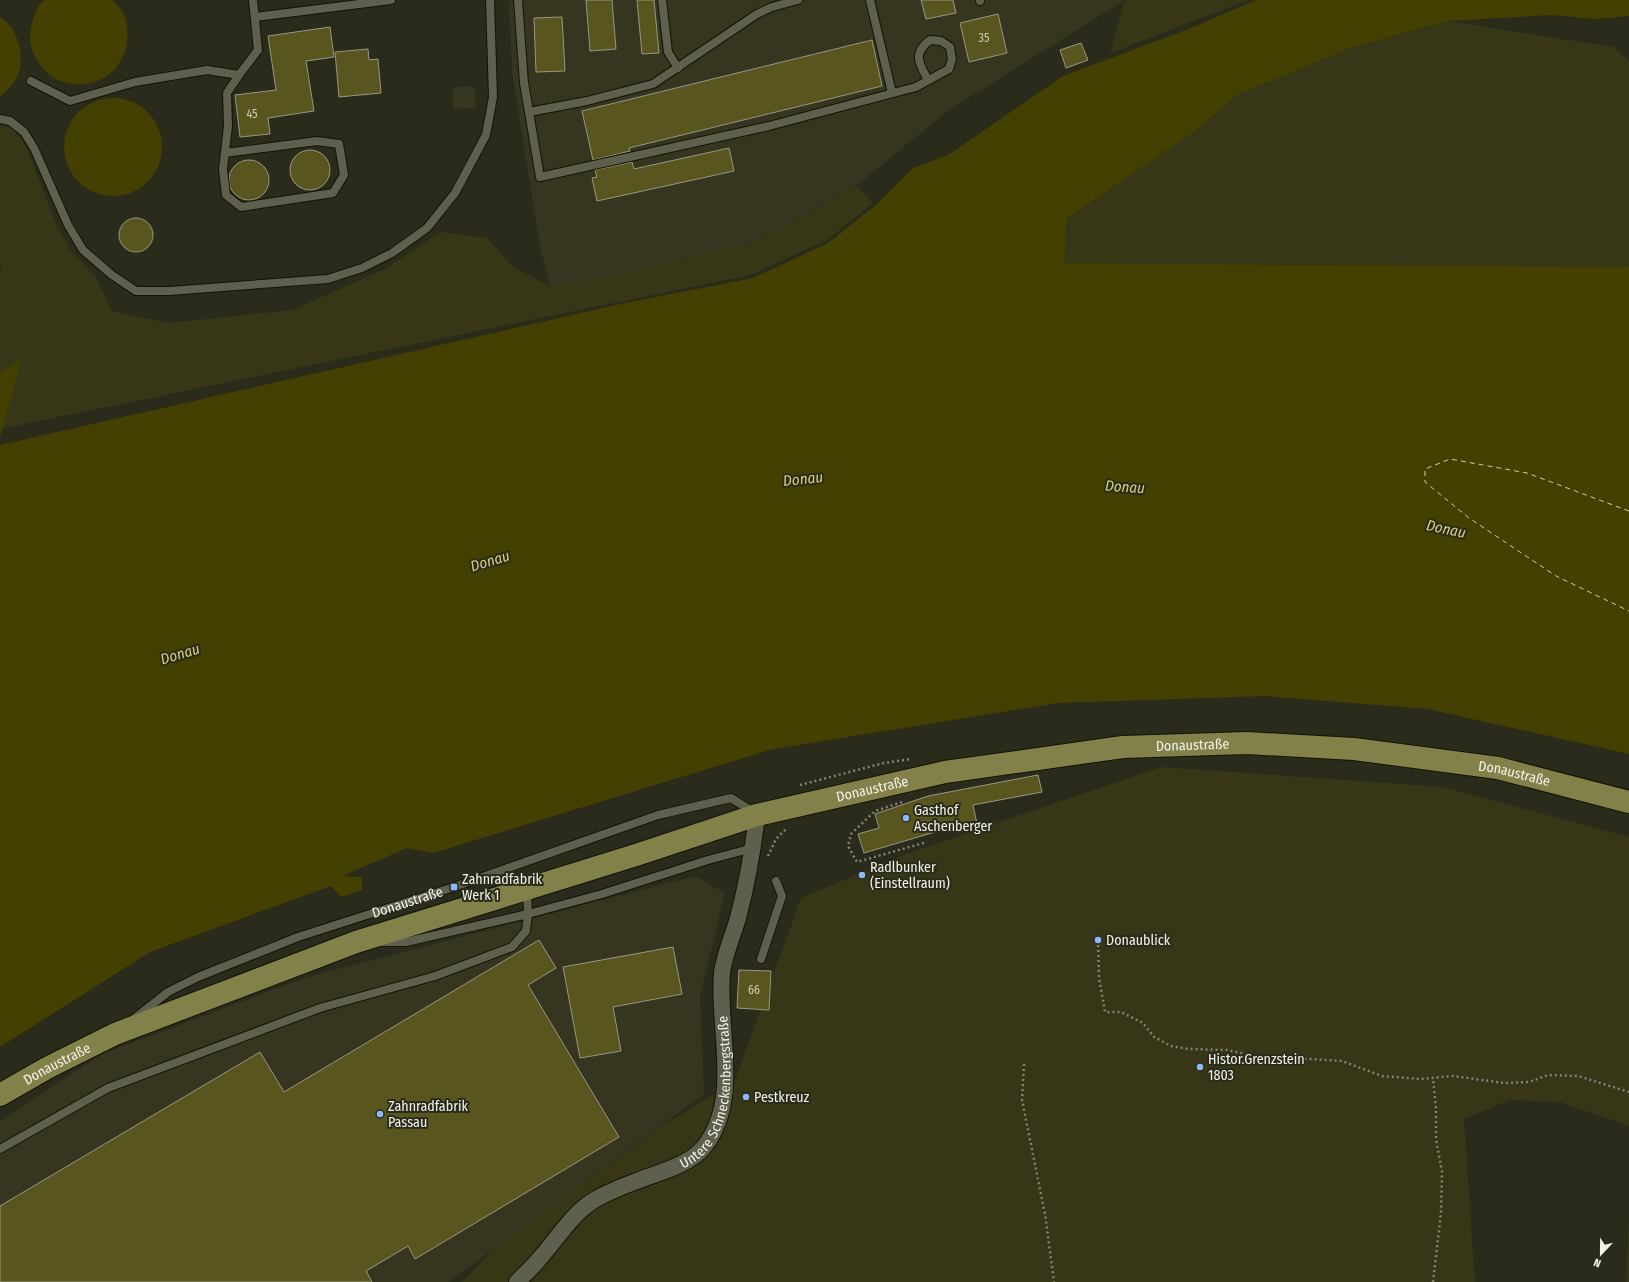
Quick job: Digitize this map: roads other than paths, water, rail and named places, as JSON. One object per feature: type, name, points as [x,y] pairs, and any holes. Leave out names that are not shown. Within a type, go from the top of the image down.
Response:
[{"type":"main road","name":"Donaustraße","points":[[0,1095],[47,1068],[115,1034],[356,942],[757,815],[945,772],[1123,747],[1247,743],[1354,750],[1498,768],[1629,802]]},
{"type":"street","name":"Untere Schneckenbergstraße","points":[[517,1282],[539,1260],[579,1213],[595,1200],[637,1181],[665,1171],[685,1161],[703,1148],[713,1132],[722,1112],[724,1087],[724,1037],[721,994],[722,972],[749,873],[757,815]]},
{"type":"lane","points":[[225,153],[316,141],[339,144],[344,174],[334,193],[240,207],[226,195],[223,170],[228,126],[227,94],[258,50],[253,0]]},
{"type":"lane","points":[[255,17],[391,0]]},
{"type":"lane","points":[[0,119],[10,121],[24,132],[34,148],[68,225],[83,250],[112,275],[136,291],[169,291],[328,279],[362,268],[392,253],[427,228],[455,193],[486,135],[493,97],[490,0]]},
{"type":"lane","points":[[518,0],[524,83],[540,177],[769,126],[916,87],[950,69],[952,59],[950,47],[941,41],[930,40],[922,47],[918,57],[920,65],[928,80]]},
{"type":"lane","points":[[662,0],[668,52],[678,68]]},
{"type":"lane","points":[[529,112],[587,101],[653,84],[771,3],[798,0]]},
{"type":"lane","points":[[870,0],[892,93]]},
{"type":"lane","points":[[31,82],[70,100],[135,82],[207,70],[239,75]]},
{"type":"lane","name":"Donaustraße","points":[[115,1034],[168,992],[198,977],[298,937],[454,887],[658,815],[731,798],[757,815]]},
{"type":"lane","points":[[356,942],[406,942],[528,914],[602,894],[708,860],[753,848]]},
{"type":"lane","points":[[761,959],[782,896],[776,881]]},
{"type":"lane","points":[[0,1149],[108,1088],[320,1008],[435,976],[512,948],[526,931],[528,914],[527,889]]},
{"type":"water","points":[[45,0],[113,0],[124,15],[127,28],[127,41],[119,64],[111,73],[101,80],[88,84],[74,84],[56,79],[46,72],[35,57],[30,38],[34,16],[38,7]]},
{"type":"water","name":"Donau","points":[[1256,0],[1629,0],[1629,16],[1595,19],[1551,15],[1448,21],[1350,48],[1235,96],[1193,133],[1067,218],[1064,263],[1629,267],[1629,754],[1428,709],[1265,696],[1058,703],[773,749],[433,853],[407,848],[342,876],[362,877],[362,890],[341,897],[331,886],[150,952],[0,1047],[0,445],[625,303],[753,278],[828,243],[876,205],[913,168],[948,155],[1063,76],[1186,30]]},
{"type":"water","points":[[0,17],[6,21],[15,34],[20,49],[21,65],[16,79],[9,89],[0,97]]},
{"type":"water","points":[[113,98],[132,102],[148,112],[158,128],[162,147],[158,166],[148,182],[132,192],[113,196],[94,192],[78,182],[68,166],[64,147],[68,128],[78,112],[94,102]]},
{"type":"water","points":[[21,360],[0,437],[0,373]]},
{"type":"place","name":"Gasthof Aschenberger","points":[[906,818]]},
{"type":"place","name":"Radlbunker (Einstellraum)","points":[[862,875]]},
{"type":"place","name":"Zahnradfabrik Werk 1","points":[[454,887]]},
{"type":"place","name":"Donaublick","points":[[1098,940]]},
{"type":"place","name":"Histor.Grenzstein 1803","points":[[1200,1067]]},
{"type":"place","name":"Pestkreuz","points":[[746,1097]]},
{"type":"place","name":"Zahnradfabrik Passau","points":[[380,1114]]}]
